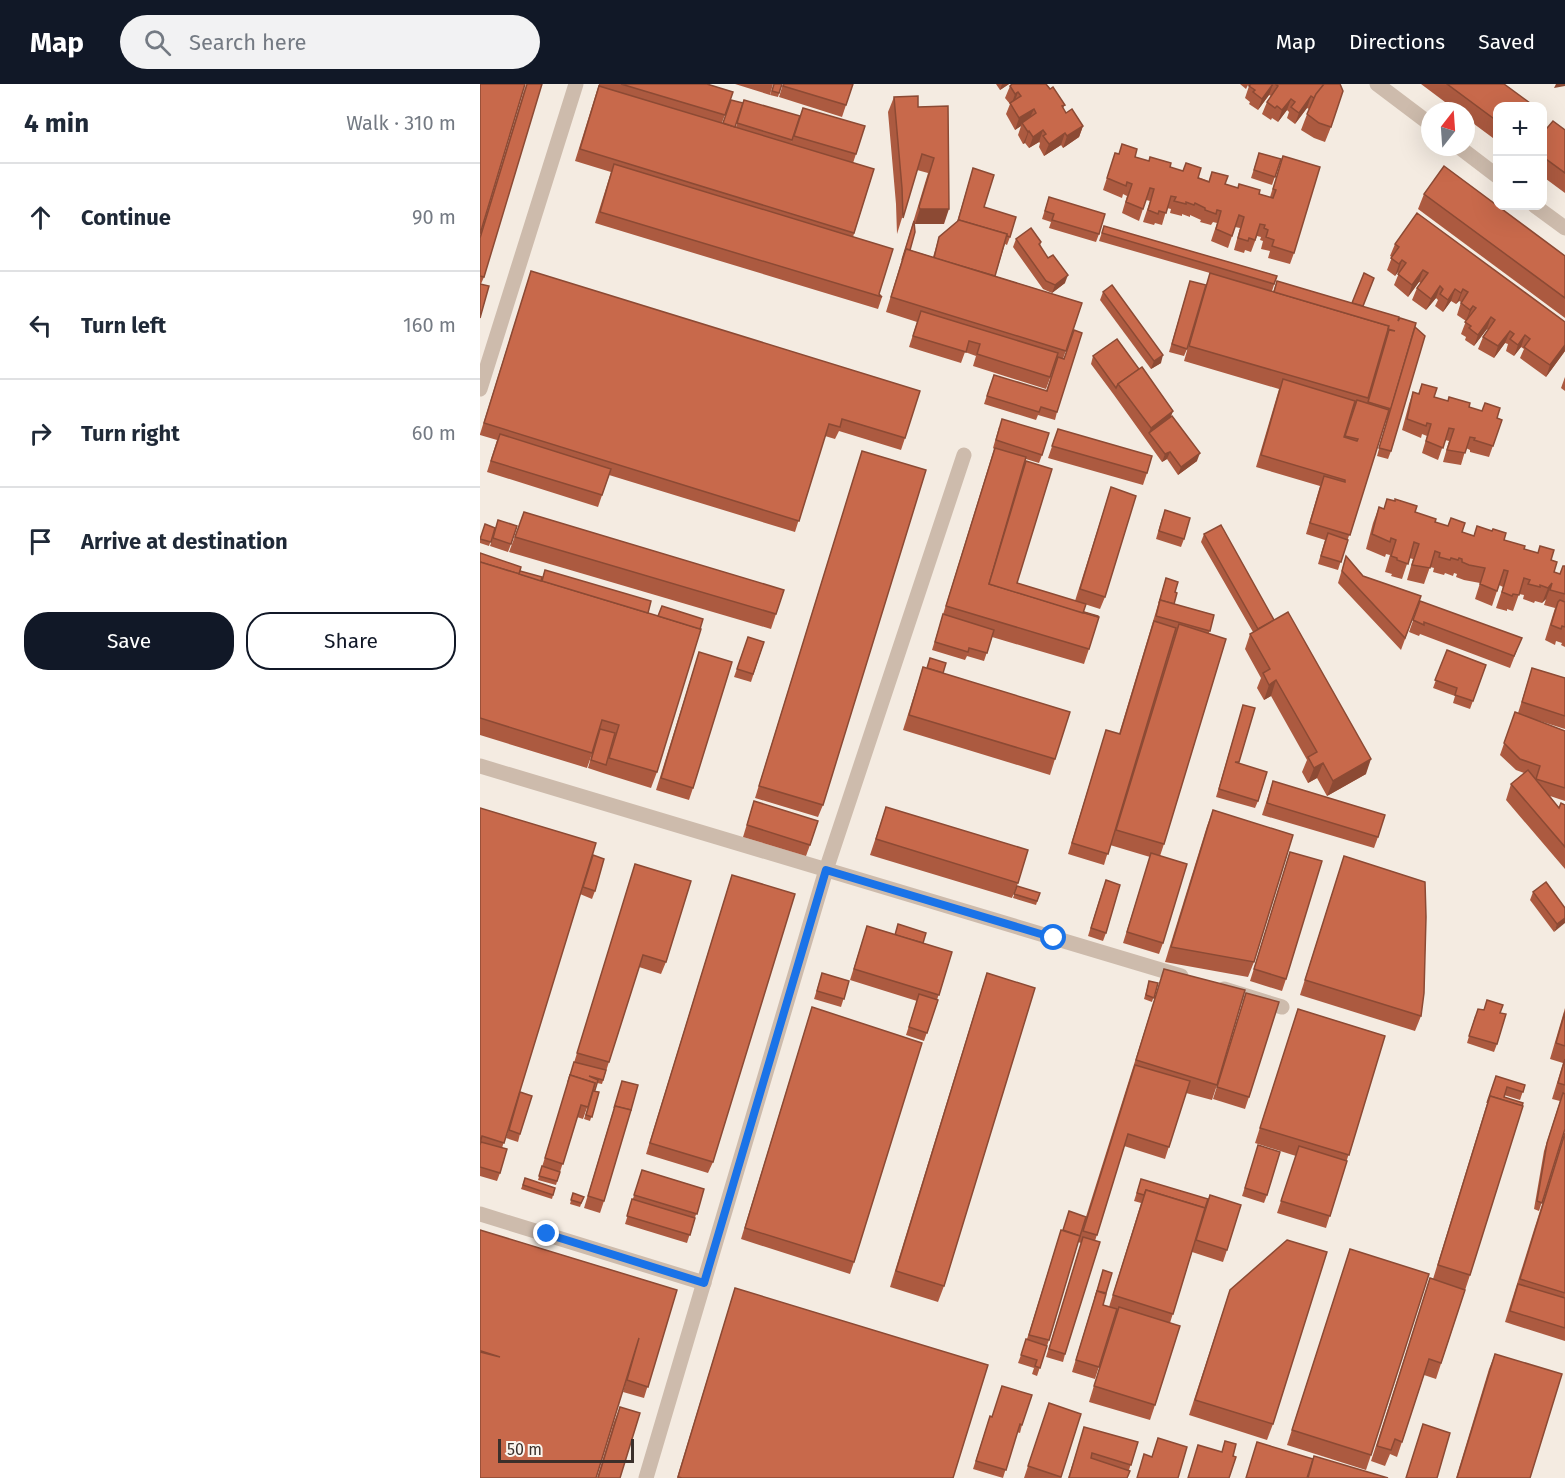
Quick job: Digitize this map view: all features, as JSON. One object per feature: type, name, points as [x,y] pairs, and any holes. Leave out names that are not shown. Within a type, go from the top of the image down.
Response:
[{"type":"street","points":[[480,389],[576,84]]},
{"type":"street","points":[[1377,84],[1421,117]]},
{"type":"street","points":[[1471,156],[1493,173]]},
{"type":"street","points":[[1540,210],[1565,228]]},
{"type":"street","points":[[646,1478],[826,870],[964,455]]},
{"type":"street","points":[[480,766],[1191,979]]},
{"type":"street","points":[[1213,986],[1282,1007]]},
{"type":"street","points":[[480,1214],[704,1283]]},
{"type":"building","points":[[480,84],[525,84],[480,234]]},
{"type":"building","points":[[527,84],[542,84],[484,277],[480,276],[480,238]]},
{"type":"building","points":[[621,84],[707,84],[733,92],[725,115]]},
{"type":"building","points":[[774,84],[782,84],[779,93],[772,91]]},
{"type":"building","points":[[784,84],[853,84],[846,105],[783,86]]},
{"type":"building","points":[[1012,84],[1046,84],[1050,89],[1053,87],[1065,105],[1062,106],[1066,113],[1072,109],[1083,126],[1067,136],[1065,133],[1049,144],[1043,136],[1046,134],[1043,130],[1033,137],[1022,123],[1036,113],[1034,109],[1019,118],[1010,103],[1021,96],[1018,92],[1015,94],[1010,86]]},
{"type":"building","points":[[1251,84],[1273,84],[1262,99],[1253,92],[1255,90],[1249,86]]},
{"type":"building","points":[[1275,84],[1324,84],[1314,98],[1311,96],[1299,113],[1291,107],[1295,102],[1291,99],[1282,110],[1267,102],[1278,86]]},
{"type":"building","points":[[1324,84],[1340,84],[1343,91],[1331,127],[1319,123],[1307,114],[1316,94]]},
{"type":"building","points":[[1447,84],[1504,84],[1529,102],[1493,102],[1493,118],[1475,105],[1475,102],[1471,102]]},
{"type":"building","points":[[599,86],[874,169],[854,233],[580,149]]},
{"type":"building","points":[[918,96],[918,107],[948,106],[949,209],[920,209],[919,207],[934,158],[922,154],[903,218],[894,97]]},
{"type":"building","points":[[731,100],[743,103],[735,127],[723,123]]},
{"type":"building","points":[[744,100],[800,116],[792,140],[737,123]]},
{"type":"building","points":[[803,108],[865,126],[856,154],[794,136]]},
{"type":"building","points":[[1553,121],[1565,130],[1565,173],[1547,160],[1547,128]]},
{"type":"building","points":[[1122,144],[1137,149],[1135,157],[1149,161],[1150,157],[1171,163],[1170,167],[1183,171],[1186,163],[1201,168],[1198,178],[1209,182],[1212,172],[1228,176],[1225,184],[1238,188],[1239,184],[1260,190],[1259,194],[1273,198],[1276,190],[1273,189],[1283,156],[1320,167],[1294,253],[1272,246],[1274,240],[1266,237],[1268,230],[1264,228],[1265,225],[1260,224],[1255,240],[1249,238],[1248,241],[1238,238],[1244,217],[1239,215],[1232,236],[1216,229],[1221,211],[1217,210],[1216,214],[1195,203],[1194,205],[1174,201],[1176,197],[1171,196],[1166,213],[1159,211],[1158,214],[1148,210],[1154,189],[1150,188],[1143,209],[1126,202],[1132,184],[1127,182],[1126,186],[1107,178],[1115,153],[1119,154]]},
{"type":"building","points":[[1259,153],[1281,159],[1275,177],[1254,170]]},
{"type":"building","points":[[614,164],[893,249],[879,294],[882,297],[600,212]]},
{"type":"building","points":[[1444,166],[1493,202],[1493,210],[1503,210],[1565,256],[1565,298],[1424,194]]},
{"type":"building","points":[[973,168],[994,175],[984,207],[1016,217],[1010,237],[1007,234],[958,221]]},
{"type":"building","points":[[1049,197],[1105,214],[1099,234],[1052,220],[1054,214],[1045,211]]},
{"type":"building","points":[[1417,213],[1565,322],[1565,345],[1550,365],[1524,347],[1530,339],[1525,335],[1518,345],[1510,339],[1514,334],[1510,331],[1498,346],[1483,337],[1495,320],[1491,317],[1478,335],[1469,328],[1471,326],[1465,322],[1476,308],[1473,306],[1470,310],[1461,303],[1468,292],[1463,289],[1461,293],[1455,289],[1448,300],[1440,294],[1443,289],[1440,286],[1431,299],[1417,288],[1428,273],[1423,270],[1412,285],[1398,274],[1406,263],[1402,260],[1399,264],[1391,258],[1399,247],[1395,244]]},
{"type":"building","points":[[959,220],[1007,234],[995,276],[934,258],[939,237]]},
{"type":"building","points":[[914,221],[915,232],[910,250],[906,249],[902,260]]},
{"type":"building","points":[[1104,226],[1277,276],[1274,284],[1102,233]]},
{"type":"building","points":[[1031,228],[1048,258],[1053,255],[1068,275],[1055,285],[1046,281],[1016,239]]},
{"type":"building","points":[[906,249],[1082,303],[1066,351],[891,297]]},
{"type":"building","points":[[531,271],[920,391],[905,438],[842,419],[840,427],[829,424],[799,521],[484,423]]},
{"type":"building","points":[[1210,273],[1389,326],[1368,398],[1189,346]]},
{"type":"building","points":[[1364,273],[1374,278],[1363,306],[1352,303]]},
{"type":"building","points":[[1190,281],[1206,285],[1187,349],[1172,344]]},
{"type":"building","points":[[1277,281],[1399,317],[1398,321],[1400,318],[1416,323],[1391,409],[1368,402],[1389,330],[1395,331],[1388,329],[1389,326],[1274,292]]},
{"type":"building","points":[[480,284],[489,286],[480,318]]},
{"type":"building","points":[[1112,285],[1163,355],[1154,361],[1103,292]]},
{"type":"building","points":[[921,311],[1058,353],[1050,377],[977,354],[980,344],[969,341],[966,352],[913,336]]},
{"type":"building","points":[[1415,327],[1425,336],[1391,451],[1379,448]]},
{"type":"building","points":[[1074,330],[1082,333],[1057,412],[1041,407],[1039,412],[987,396],[994,375],[1047,391],[1058,357],[1064,359]]},
{"type":"building","points":[[1117,339],[1139,369],[1118,384],[1116,388],[1093,356]]},
{"type":"building","points":[[1142,367],[1173,411],[1151,428],[1118,384]]},
{"type":"building","points":[[1283,379],[1355,401],[1344,437],[1357,441],[1358,439],[1345,436],[1357,400],[1389,410],[1350,535],[1310,523],[1324,476],[1345,482],[1345,480],[1261,455]]},
{"type":"building","points":[[1422,384],[1437,388],[1434,397],[1448,401],[1449,397],[1470,403],[1469,407],[1482,411],[1485,403],[1500,408],[1497,418],[1502,420],[1493,446],[1470,437],[1465,453],[1447,450],[1454,429],[1449,428],[1443,448],[1426,441],[1431,424],[1427,423],[1426,426],[1407,419],[1413,392],[1419,394]]},
{"type":"building","points":[[1172,416],[1200,453],[1181,467],[1170,452],[1165,454],[1149,433]]},
{"type":"building","points":[[1002,419],[1049,433],[1042,455],[996,440]]},
{"type":"building","points":[[1058,429],[1152,456],[1147,473],[1052,446]]},
{"type":"building","points":[[500,434],[611,469],[602,495],[491,461]]},
{"type":"building","points":[[995,448],[1026,457],[989,584],[1099,617],[1089,649],[946,606]]},
{"type":"building","points":[[862,451],[926,470],[823,805],[759,786]]},
{"type":"building","points":[[1026,461],[1052,469],[1017,583],[1086,604],[1083,613],[989,584]]},
{"type":"building","points":[[1111,487],[1136,496],[1105,597],[1080,589]]},
{"type":"building","points":[[1387,499],[1395,501],[1395,499],[1417,506],[1415,512],[1448,526],[1451,518],[1465,523],[1462,532],[1474,536],[1477,526],[1506,533],[1504,540],[1525,546],[1524,549],[1538,553],[1540,546],[1554,550],[1551,560],[1557,562],[1554,572],[1560,574],[1565,566],[1565,594],[1550,590],[1552,583],[1548,588],[1540,585],[1540,587],[1528,584],[1530,580],[1524,578],[1519,595],[1513,594],[1512,596],[1502,592],[1508,571],[1504,570],[1497,591],[1480,584],[1485,568],[1469,565],[1459,558],[1450,560],[1439,557],[1440,553],[1435,551],[1430,568],[1412,565],[1419,544],[1414,542],[1408,564],[1397,560],[1391,556],[1396,540],[1391,538],[1390,542],[1372,534],[1379,507],[1384,509]]},
{"type":"building","points":[[1165,510],[1190,518],[1184,539],[1159,531]]},
{"type":"building","points":[[524,512],[784,590],[776,614],[515,537]]},
{"type":"building","points":[[498,520],[517,526],[511,544],[493,538]]},
{"type":"building","points":[[485,524],[495,528],[491,542],[480,539]]},
{"type":"building","points":[[1221,525],[1274,620],[1258,629],[1204,534]]},
{"type":"building","points":[[1328,533],[1348,540],[1341,562],[1321,556]]},
{"type":"building","points":[[480,553],[521,567],[519,574],[480,562]]},
{"type":"building","points":[[1346,556],[1363,576],[1421,596],[1405,638],[1342,571]]},
{"type":"building","points":[[480,562],[701,629],[657,772],[609,758],[619,725],[602,720],[592,753],[480,718]]},
{"type":"building","points":[[545,570],[651,601],[648,613],[542,581]]},
{"type":"building","points":[[520,571],[542,577],[541,581],[519,574]]},
{"type":"building","points":[[1166,578],[1178,582],[1174,604],[1160,600],[1159,603]]},
{"type":"building","points":[[1160,600],[1214,615],[1210,631],[1156,616]]},
{"type":"building","points":[[1560,600],[1565,602],[1565,627],[1562,626],[1561,629],[1551,625]]},
{"type":"building","points":[[1420,601],[1522,638],[1514,656],[1424,622],[1424,625],[1413,620]]},
{"type":"building","points":[[662,606],[703,619],[700,629],[658,616]]},
{"type":"building","points":[[1288,612],[1371,759],[1333,781],[1323,763],[1314,768],[1308,757],[1317,752],[1276,680],[1269,685],[1263,673],[1270,669],[1250,634]]},
{"type":"building","points":[[943,614],[994,630],[987,653],[969,648],[968,652],[935,642]]},
{"type":"building","points":[[1154,621],[1176,628],[1108,854],[1072,843],[1106,730],[1120,734]]},
{"type":"building","points":[[1179,624],[1226,639],[1164,844],[1116,830]]},
{"type":"building","points":[[748,637],[764,642],[753,674],[737,669]]},
{"type":"building","points":[[1447,650],[1486,665],[1473,701],[1455,695],[1457,688],[1435,680]]},
{"type":"building","points":[[699,652],[732,662],[693,788],[661,778]]},
{"type":"building","points":[[930,658],[946,663],[943,673],[927,668]]},
{"type":"building","points":[[923,667],[1070,712],[1055,759],[909,715]]},
{"type":"building","points":[[1532,668],[1565,678],[1565,716],[1522,702]]},
{"type":"building","points":[[1243,705],[1255,708],[1239,762],[1235,762],[1267,772],[1258,801],[1219,789]]},
{"type":"building","points":[[1515,712],[1565,731],[1565,788],[1536,779],[1540,766],[1520,759],[1504,743]]},
{"type":"building","points":[[600,729],[615,733],[606,765],[591,760]]},
{"type":"building","points":[[1528,770],[1559,808],[1561,803],[1565,805],[1565,847],[1511,784]]},
{"type":"building","points":[[1273,781],[1385,815],[1378,837],[1267,803]]},
{"type":"building","points":[[754,801],[818,821],[810,845],[747,825]]},
{"type":"building","points":[[886,807],[1028,850],[1018,883],[876,839]]},
{"type":"building","points":[[480,808],[596,843],[504,1143],[482,1136],[480,1143]]},
{"type":"building","points":[[1213,810],[1293,835],[1254,962],[1171,947]]},
{"type":"building","points":[[1290,852],[1322,861],[1286,979],[1254,969]]},
{"type":"building","points":[[1151,853],[1187,864],[1163,943],[1127,932]]},
{"type":"building","points":[[593,855],[604,859],[595,891],[583,887]]},
{"type":"building","points":[[1344,856],[1425,882],[1424,993],[1421,1016],[1305,980]]},
{"type":"building","points":[[635,864],[691,881],[666,962],[643,955],[609,1062],[577,1053]]},
{"type":"building","points":[[732,875],[795,894],[713,1162],[650,1143]]},
{"type":"building","points":[[1106,880],[1120,885],[1106,933],[1091,928]]},
{"type":"building","points":[[1546,882],[1565,908],[1565,918],[1557,924],[1533,892]]},
{"type":"building","points":[[1017,886],[1040,893],[1037,901],[1014,894]]},
{"type":"building","points":[[898,924],[926,933],[923,943],[895,935]]},
{"type":"building","points":[[867,926],[952,952],[939,995],[854,969]]},
{"type":"building","points":[[1164,969],[1245,990],[1217,1085],[1136,1060]]},
{"type":"building","points":[[822,973],[849,981],[844,999],[817,991]]},
{"type":"building","points":[[987,973],[1035,988],[944,1286],[896,1271]]},
{"type":"building","points":[[1149,981],[1158,983],[1154,998],[1146,995]]},
{"type":"building","points":[[1246,993],[1279,1002],[1249,1097],[1217,1087]]},
{"type":"building","points":[[919,994],[938,1000],[927,1033],[909,1027]]},
{"type":"building","points":[[1487,1000],[1503,1005],[1500,1013],[1506,1014],[1497,1044],[1469,1036],[1478,1009],[1484,1010]]},
{"type":"building","points":[[812,1007],[922,1043],[854,1262],[745,1228]]},
{"type":"building","points":[[1298,1009],[1385,1036],[1349,1155],[1260,1128]]},
{"type":"building","points":[[1565,1012],[1565,1046],[1556,1043]]},
{"type":"building","points":[[1565,1059],[1565,1085],[1558,1083]]},
{"type":"building","points":[[574,1062],[606,1070],[603,1080],[589,1076],[598,1080],[595,1090],[593,1090],[595,1083],[570,1075]]},
{"type":"building","points":[[1135,1065],[1190,1081],[1169,1147],[1128,1134],[1097,1235],[1083,1231]]},
{"type":"building","points":[[570,1075],[595,1083],[588,1107],[581,1105],[563,1164],[545,1158]]},
{"type":"building","points":[[1496,1076],[1525,1085],[1523,1092],[1507,1087],[1504,1097],[1523,1103],[1522,1106],[1490,1096],[1487,1103]]},
{"type":"building","points":[[622,1081],[638,1085],[631,1110],[615,1106],[614,1108]]},
{"type":"building","points":[[593,1091],[599,1092],[592,1117],[586,1115]]},
{"type":"building","points":[[520,1092],[532,1096],[520,1134],[509,1130]]},
{"type":"building","points":[[1563,1093],[1565,1094],[1565,1129],[1542,1203],[1537,1201],[1547,1143]]},
{"type":"building","points":[[1490,1096],[1523,1106],[1470,1275],[1438,1265]]},
{"type":"building","points":[[615,1106],[631,1110],[604,1201],[588,1196]]},
{"type":"building","points":[[1565,1133],[1565,1293],[1520,1279]]},
{"type":"building","points":[[481,1142],[507,1149],[500,1173],[480,1167]]},
{"type":"building","points":[[1258,1145],[1280,1152],[1267,1195],[1245,1188]]},
{"type":"building","points":[[1299,1146],[1347,1161],[1330,1216],[1281,1201]]},
{"type":"building","points":[[542,1166],[560,1172],[557,1181],[539,1176]]},
{"type":"building","points":[[642,1170],[704,1189],[697,1214],[634,1195]]},
{"type":"building","points":[[525,1178],[555,1188],[553,1195],[523,1185]]},
{"type":"building","points":[[1141,1179],[1208,1199],[1205,1208],[1146,1190],[1144,1195],[1137,1193]]},
{"type":"building","points":[[1146,1190],[1205,1208],[1173,1314],[1113,1295]]},
{"type":"building","points":[[573,1193],[584,1197],[581,1203],[571,1200]]},
{"type":"building","points":[[1210,1195],[1241,1205],[1227,1250],[1196,1240]]},
{"type":"building","points":[[632,1199],[695,1218],[690,1235],[627,1216]]},
{"type":"building","points":[[1069,1211],[1086,1217],[1080,1236],[1063,1230]]},
{"type":"building","points":[[480,1230],[677,1290],[648,1387],[627,1380],[639,1338],[596,1478],[480,1478]]},
{"type":"building","points":[[1061,1230],[1080,1236],[1049,1340],[1029,1335]]},
{"type":"building","points":[[1083,1237],[1100,1242],[1065,1354],[1049,1349]]},
{"type":"building","points":[[1287,1240],[1327,1252],[1273,1424],[1195,1400],[1230,1290]]},
{"type":"building","points":[[1350,1249],[1429,1274],[1371,1455],[1292,1430]]},
{"type":"building","points":[[1103,1270],[1112,1273],[1106,1293],[1097,1291]]},
{"type":"building","points":[[1430,1278],[1465,1290],[1441,1363],[1429,1359],[1402,1442],[1395,1439],[1391,1450],[1377,1446]]},
{"type":"building","points":[[1518,1284],[1565,1298],[1565,1328],[1510,1311]]},
{"type":"building","points":[[735,1288],[988,1365],[953,1478],[678,1477]]},
{"type":"building","points":[[1097,1291],[1106,1294],[1103,1305],[1117,1309],[1099,1367],[1076,1360]]},
{"type":"building","points":[[1119,1307],[1180,1326],[1155,1405],[1094,1386]]},
{"type":"building","points":[[1026,1339],[1047,1346],[1040,1368],[1035,1366],[1037,1360],[1021,1355]]},
{"type":"building","points":[[1495,1354],[1562,1374],[1530,1478],[1457,1478]]},
{"type":"building","points":[[1002,1386],[1032,1395],[1022,1425],[1020,1424],[1006,1470],[976,1461]]},
{"type":"building","points":[[1049,1403],[1081,1414],[1061,1477],[1028,1466]]},
{"type":"building","points":[[620,1407],[640,1413],[620,1478],[598,1478]]},
{"type":"building","points":[[1423,1424],[1450,1433],[1437,1478],[1406,1478]]},
{"type":"building","points":[[1084,1427],[1138,1442],[1131,1465],[1092,1453],[1091,1458],[1130,1471],[1127,1478],[1069,1478]]},
{"type":"building","points":[[1158,1438],[1187,1447],[1178,1478],[1137,1478],[1144,1454],[1152,1457]]},
{"type":"building","points":[[1225,1441],[1236,1444],[1233,1456],[1236,1457],[1229,1478],[1188,1478],[1198,1445],[1222,1452]]},
{"type":"building","points":[[1257,1442],[1313,1459],[1307,1478],[1246,1478]]},
{"type":"building","points":[[1314,1456],[1388,1478],[1308,1478]]},
{"type":"route","points":[[547,1234],[704,1283],[826,870],[1054,938]]}]
